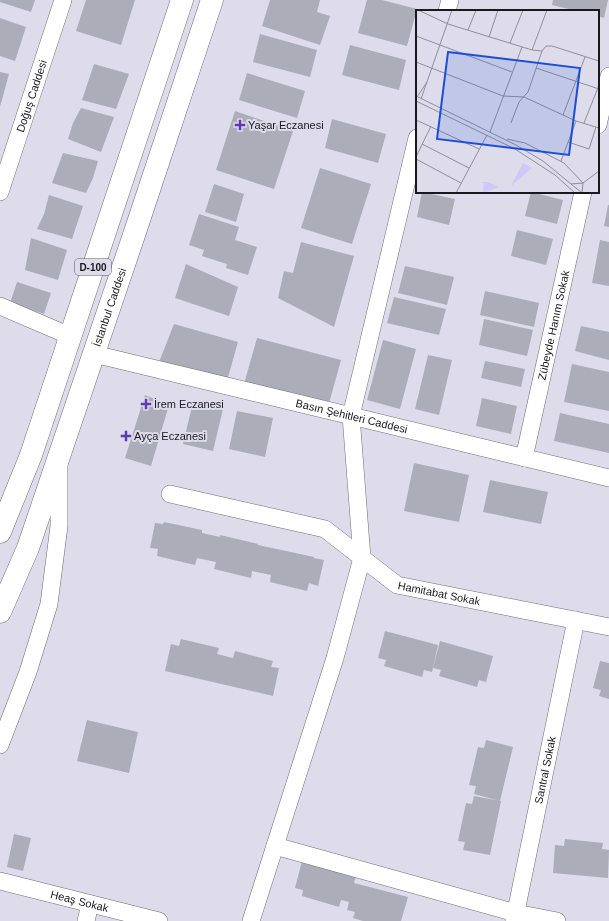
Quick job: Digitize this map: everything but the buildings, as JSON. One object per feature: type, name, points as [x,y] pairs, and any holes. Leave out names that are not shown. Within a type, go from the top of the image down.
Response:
[{"type":"highway","name":"D-100","points":[[0,532],[31,455],[182,0]]},
{"type":"highway","name":"İstanbul Caddesi","points":[[0,612],[28,548],[212,0]]},
{"type":"street","name":"Doğuş Caddesi","points":[[0,192],[63,0]]},
{"type":"street","points":[[447,10],[450,0]]},
{"type":"street","points":[[599,121],[609,76]]},
{"type":"street","points":[[250,921],[335,658],[362,558],[351,416],[416,142]]},
{"type":"street","name":"Zübeyde Hanım Sokak","points":[[524,458],[583,193]]},
{"type":"street","points":[[0,306],[70,336]]},
{"type":"street","name":"Basın Şehitleri Caddesi","points":[[94,354],[609,478]]},
{"type":"street","points":[[0,745],[28,672],[49,604],[59,526],[59,455]]},
{"type":"street","name":"Hamitabat Sokak","points":[[170,494],[325,530],[397,585],[609,627]]},
{"type":"street","name":"Santral Sokak","points":[[515,917],[576,620]]},
{"type":"street","points":[[275,846],[515,917],[557,921]]},
{"type":"street","name":"Heaş Sokak","points":[[0,881],[159,921]]},
{"type":"street","points":[[86,921],[90,904]]},
{"type":"place","name":"Yaşar Eczanesi","points":[[240,125]]},
{"type":"place","name":"İrem Eczanesi","points":[[146,404]]},
{"type":"place","name":"Ayça Eczanesi","points":[[126,436]]}]
